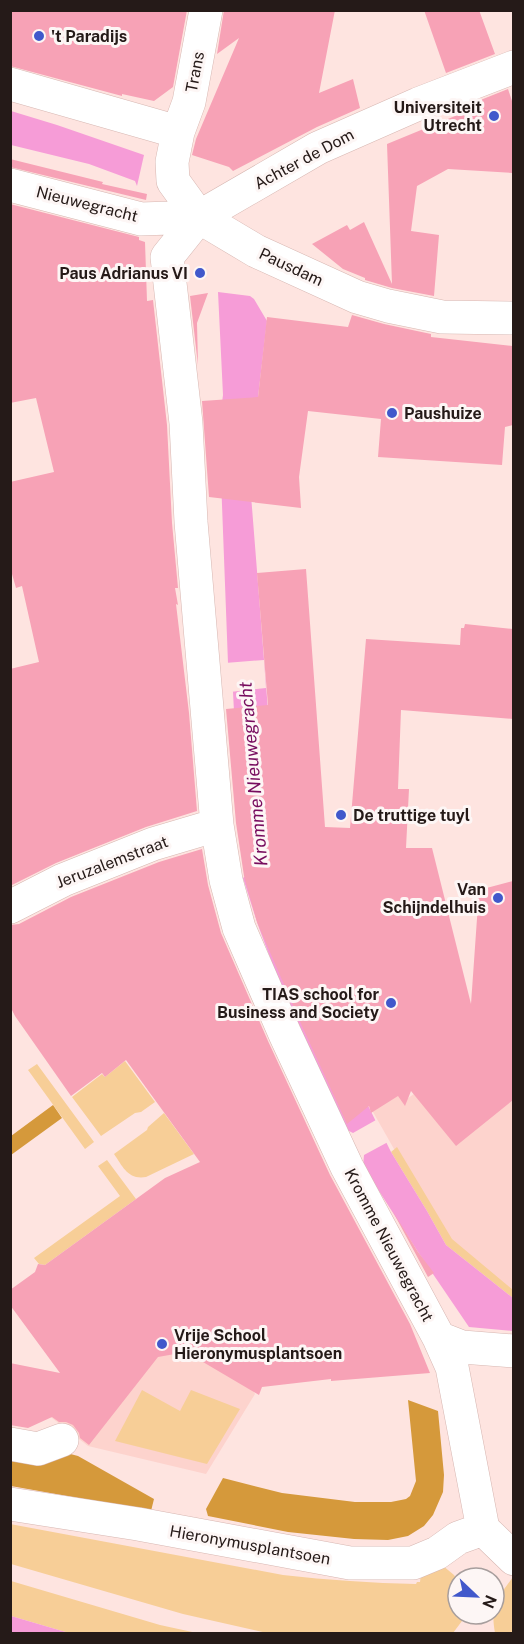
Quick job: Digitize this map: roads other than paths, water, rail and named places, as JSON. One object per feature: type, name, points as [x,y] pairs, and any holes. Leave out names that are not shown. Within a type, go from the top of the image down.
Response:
[{"type":"street","name":"Trans","points":[[199,217],[173,182],[172,162],[178,132],[189,102],[206,10]]},
{"type":"street","name":"Achter de Dom","points":[[199,217],[318,148],[418,104],[513,67]]},
{"type":"street","points":[[10,84],[178,132]]},
{"type":"street","name":"Nieuwegracht","points":[[10,185],[141,219],[199,217]]},
{"type":"street","name":"Pausdam","points":[[199,217],[256,251],[357,297],[442,317],[513,318]]},
{"type":"street","name":"Kromme Nieuwegracht","points":[[199,217],[167,256],[184,409],[191,522],[217,825],[226,880],[239,928],[285,1034],[347,1167],[452,1367],[483,1529]]},
{"type":"street","name":"Jeruzalemstraat","points":[[10,906],[63,880],[153,844],[217,825]]},
{"type":"street","name":"Kromme Nieuwegracht","points":[[438,1338],[462,1347],[513,1351]]},
{"type":"street","points":[[10,1444],[38,1449],[62,1440]]},
{"type":"street","name":"Hieronymusplantsoen","points":[[10,1504],[138,1524],[350,1563],[413,1563],[437,1553],[458,1538],[483,1529]]},
{"type":"street","points":[[483,1529],[513,1559]]},
{"type":"water","points":[[11,111],[144,155],[137,186],[135,181],[89,164],[11,145]]},
{"type":"water","points":[[218,292],[250,296],[267,321],[256,414],[251,495],[269,723],[347,1063],[391,1152],[446,1245],[513,1298],[513,1331],[469,1327],[363,1166],[279,982],[243,878],[249,873],[236,751],[233,692],[228,663],[219,426],[223,395]]},
{"type":"water","points":[[11,1616],[69,1633],[11,1633]]},
{"type":"place","name":"'t Paradijs","points":[[39,36]]},
{"type":"place","name":"Universiteit Utrecht","points":[[494,116]]},
{"type":"place","name":"Paus Adrianus VI","points":[[200,273]]},
{"type":"place","name":"Paushuize","points":[[392,413]]},
{"type":"place","name":"De truttige tuyl","points":[[341,815]]},
{"type":"place","name":"Van Schijndelhuis","points":[[498,898]]},
{"type":"place","name":"TIAS school for Business and Society","points":[[391,1003]]},
{"type":"place","name":"Vrije School Hieronymusplantsoen","points":[[162,1344]]}]
